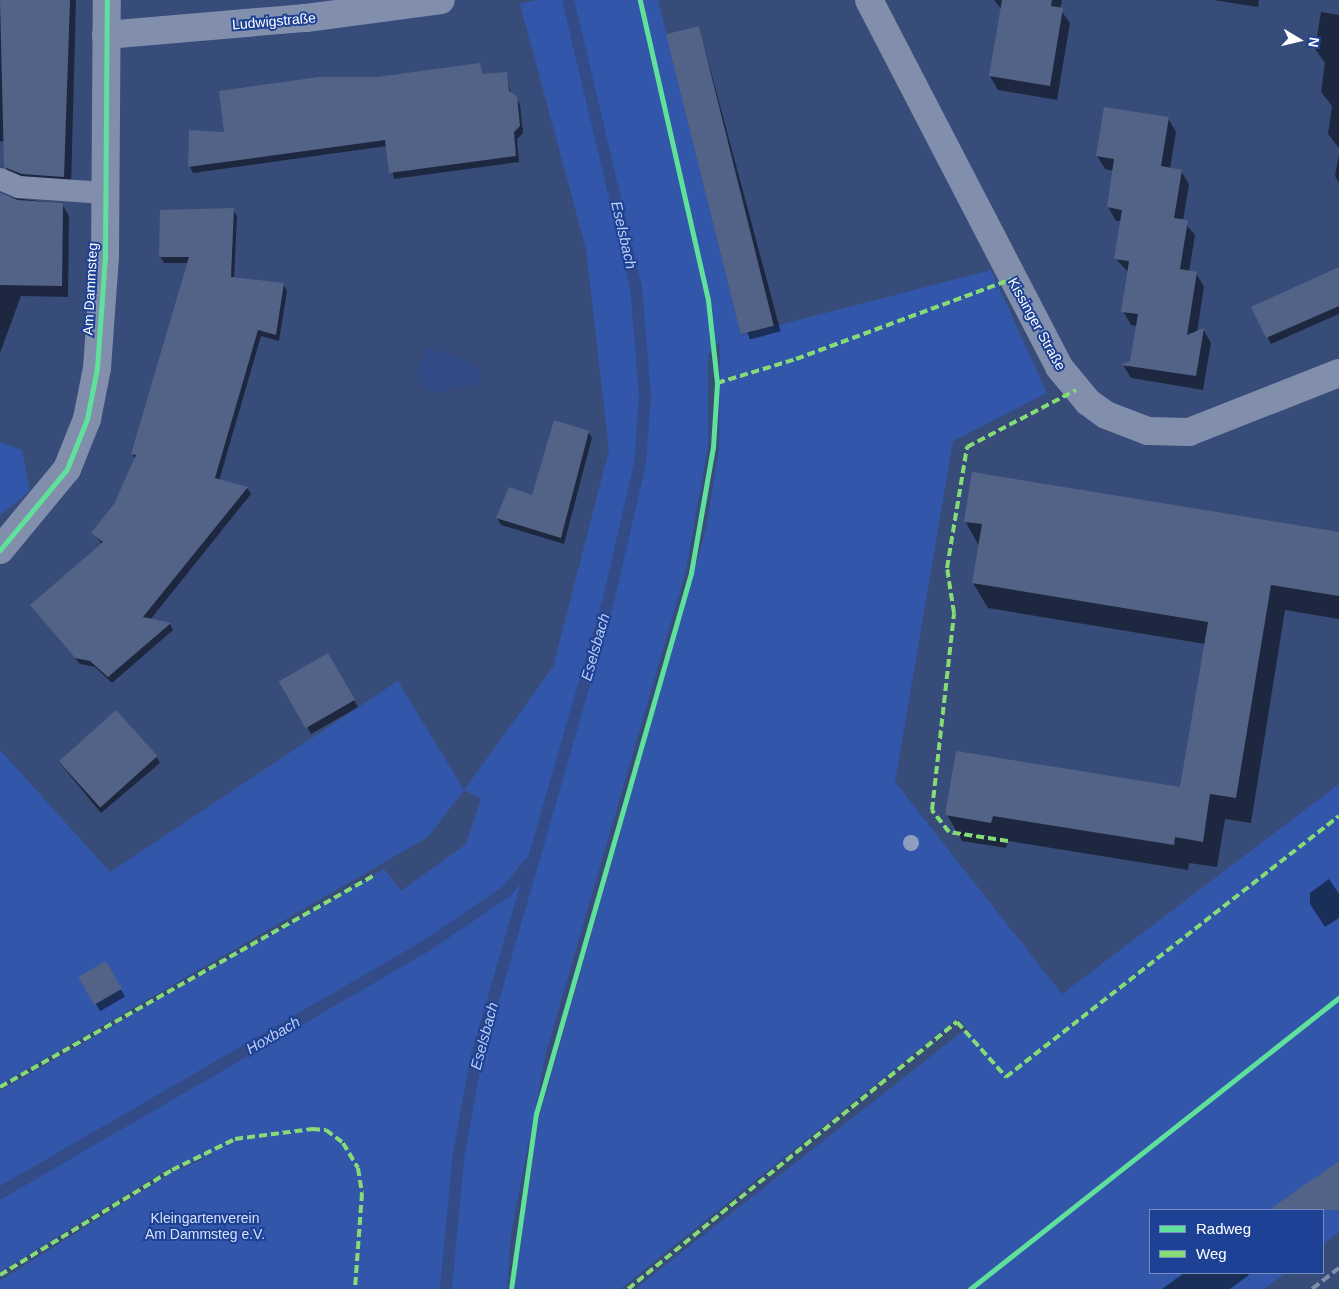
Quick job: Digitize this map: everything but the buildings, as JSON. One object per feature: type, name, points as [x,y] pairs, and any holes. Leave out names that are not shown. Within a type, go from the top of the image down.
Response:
[{"type":"street","name":"Am Dammsteg","points":[[0,550],[67,470],[87,419],[97,368],[105,193],[107,0]]},
{"type":"street","name":"Ludwigstraße","points":[[106,35],[306,18],[441,0]]},
{"type":"street","name":"Kissinger Straße","points":[[869,0],[1059,367],[1106,416],[1148,431],[1189,432],[1339,373]]},
{"type":"lane","points":[[0,180],[19,187],[105,193]]},
{"type":"green space","name":"Kleingartenverein Am Dammsteg e.V.","points":[[537,0],[658,0],[741,335],[991,270],[1047,393],[953,441],[895,782],[1062,994],[1339,784],[1339,1232],[1324,1243],[1324,1209],[1149,1209],[1149,1274],[1284,1274],[1264,1289],[635,1289],[963,1031],[971,1034],[958,1018],[620,1289],[514,1289],[539,1118],[707,525],[719,448],[720,342],[708,354],[708,446],[686,570],[546,1053],[511,1234],[507,1289],[0,1289],[0,1281],[174,1171],[218,1154],[168,1169],[0,1272],[0,1091],[384,869],[401,891],[466,844],[481,799],[464,790],[553,667],[609,450],[586,249],[520,4]]},
{"type":"green space","points":[[0,442],[22,450],[30,491],[0,515]]},
{"type":"green space","points":[[398,681],[464,790],[428,837],[0,1085],[0,750],[110,872]]},
{"type":"shaded area","points":[[426,348],[467,359],[480,370],[479,384],[431,393],[420,384],[417,374]]},
{"type":"waterway","name":"Eselsbach","points":[[446,1289],[458,1159],[476,1059],[609,598],[640,464],[645,396],[636,287],[568,0]]},
{"type":"waterway","name":"Hoxbach","points":[[0,1193],[426,946],[507,891],[529,864]]},
{"type":"railway","points":[[1312,1289],[1339,1268]]},
{"type":"marked path","points":[[717,383],[796,359],[1012,279]]},
{"type":"marked path","points":[[1008,841],[949,832],[932,810],[954,613],[947,568],[967,447],[1076,390]]},
{"type":"marked path","points":[[628,1289],[957,1022],[1006,1077],[1339,816]]},
{"type":"marked path","points":[[0,1087],[373,876]]},
{"type":"marked path","points":[[0,1275],[172,1170],[235,1139],[312,1129],[326,1130],[343,1143],[358,1168],[362,1193],[355,1289]]},
{"type":"cycle path","points":[[0,550],[67,469],[87,419],[97,368],[105,257],[107,0]]},
{"type":"cycle path","points":[[511,1289],[536,1114],[691,573],[713,447],[717,383],[708,300],[640,0]]},
{"type":"cycle path","points":[[970,1289],[1339,998]]}]
